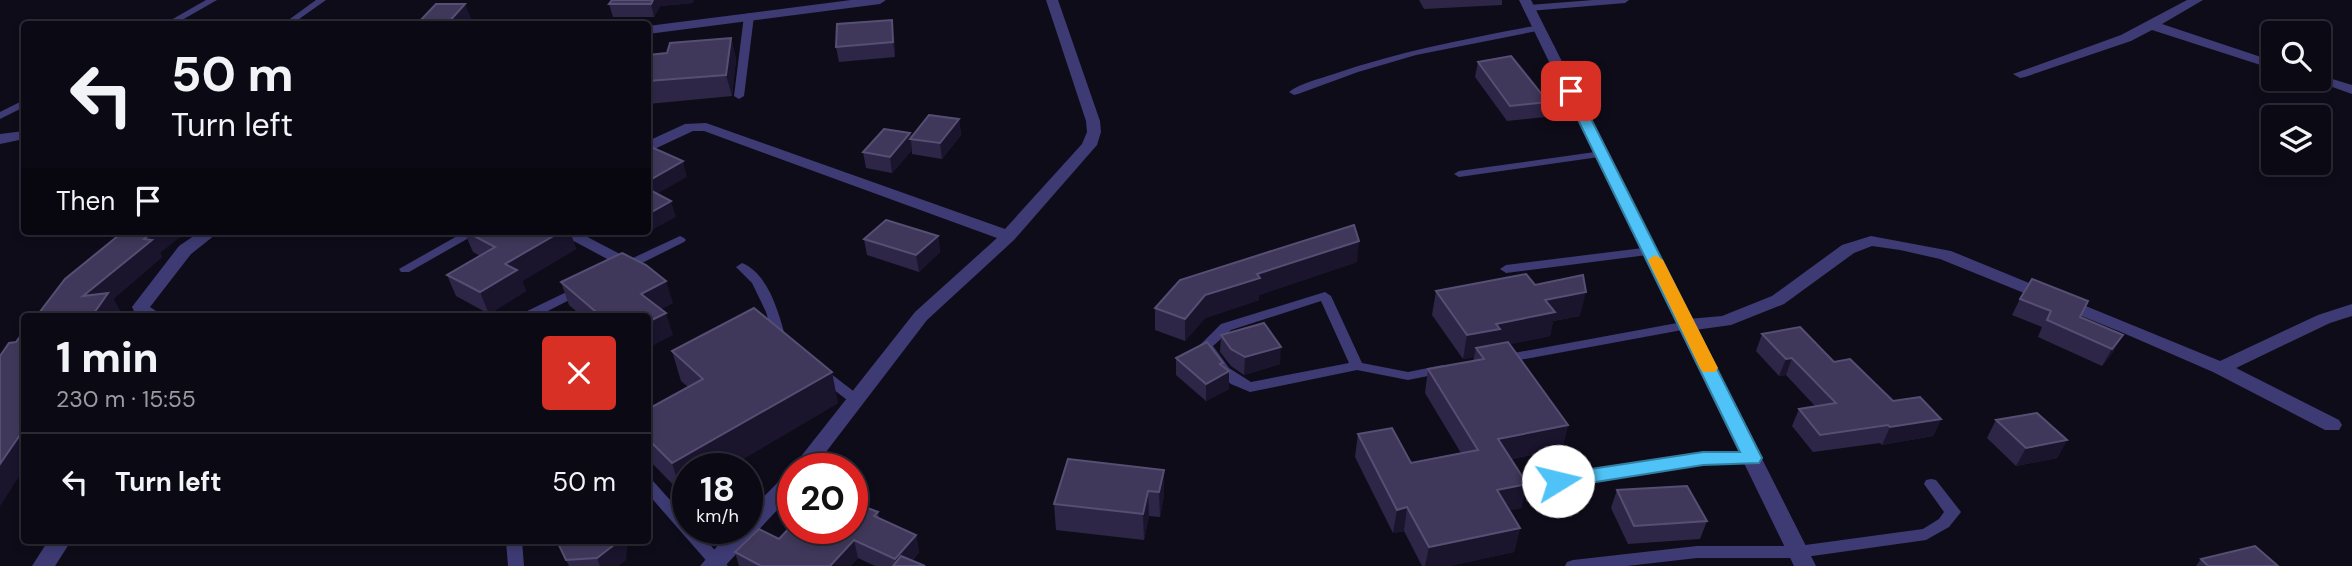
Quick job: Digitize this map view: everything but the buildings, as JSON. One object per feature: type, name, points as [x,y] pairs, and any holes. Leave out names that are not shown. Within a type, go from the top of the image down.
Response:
[{"type":"street","points":[[651,30],[749,16],[769,6],[880,0]]},
{"type":"street","points":[[815,453],[921,316],[1008,236],[1089,145],[1094,132],[1052,0]]},
{"type":"street","points":[[2020,74],[2104,47],[2197,0]]},
{"type":"street","points":[[1527,4],[1802,559]]},
{"type":"street","points":[[2151,25],[2261,61]]},
{"type":"street","points":[[2331,83],[2352,90]]},
{"type":"street","points":[[651,146],[690,127],[706,127],[1008,236]]},
{"type":"street","points":[[0,139],[21,136]]},
{"type":"street","points":[[144,313],[141,307],[185,250],[206,235]]},
{"type":"street","points":[[571,235],[630,264]]},
{"type":"street","points":[[1688,325],[1725,321],[1778,300],[1848,249],[1871,241],[1945,255],[2220,368],[2332,425]]},
{"type":"street","points":[[2220,368],[2323,319],[2352,310]]},
{"type":"street","points":[[715,565],[777,497]]},
{"type":"street","points":[[43,566],[58,544]]},
{"type":"lane","points":[[174,21],[213,0]]},
{"type":"lane","points":[[291,21],[322,0]]},
{"type":"lane","points":[[1527,4],[1625,0]]},
{"type":"lane","points":[[739,96],[749,16]]},
{"type":"lane","points":[[1294,92],[1374,62],[1424,49],[1539,28]]},
{"type":"lane","points":[[0,116],[21,105]]},
{"type":"lane","points":[[1459,174],[1602,154]]},
{"type":"lane","points":[[405,268],[467,235]]},
{"type":"lane","points":[[533,313],[680,240]]},
{"type":"lane","points":[[1506,270],[1651,251]]},
{"type":"lane","points":[[742,267],[757,281],[772,312],[777,334],[794,351]]},
{"type":"lane","points":[[1357,366],[1325,296],[1226,327],[1206,345],[1213,360],[1234,382],[1251,387],[1357,366],[1408,376],[1461,366]]},
{"type":"lane","points":[[1488,361],[1688,325]]},
{"type":"lane","points":[[814,368],[856,400]]},
{"type":"lane","points":[[1558,481],[1703,459],[1753,458]]},
{"type":"lane","points":[[1573,566],[1697,552],[1802,559],[1926,534],[1944,523],[1953,512],[1931,484]]},
{"type":"lane","points":[[651,489],[715,565]]},
{"type":"lane","points":[[514,544],[516,566]]},
{"type":"slow traffic","points":[[1655,260],[1709,368]]},
{"type":"route","points":[[1558,481],[1703,459],[1753,458],[1571,91]]}]
